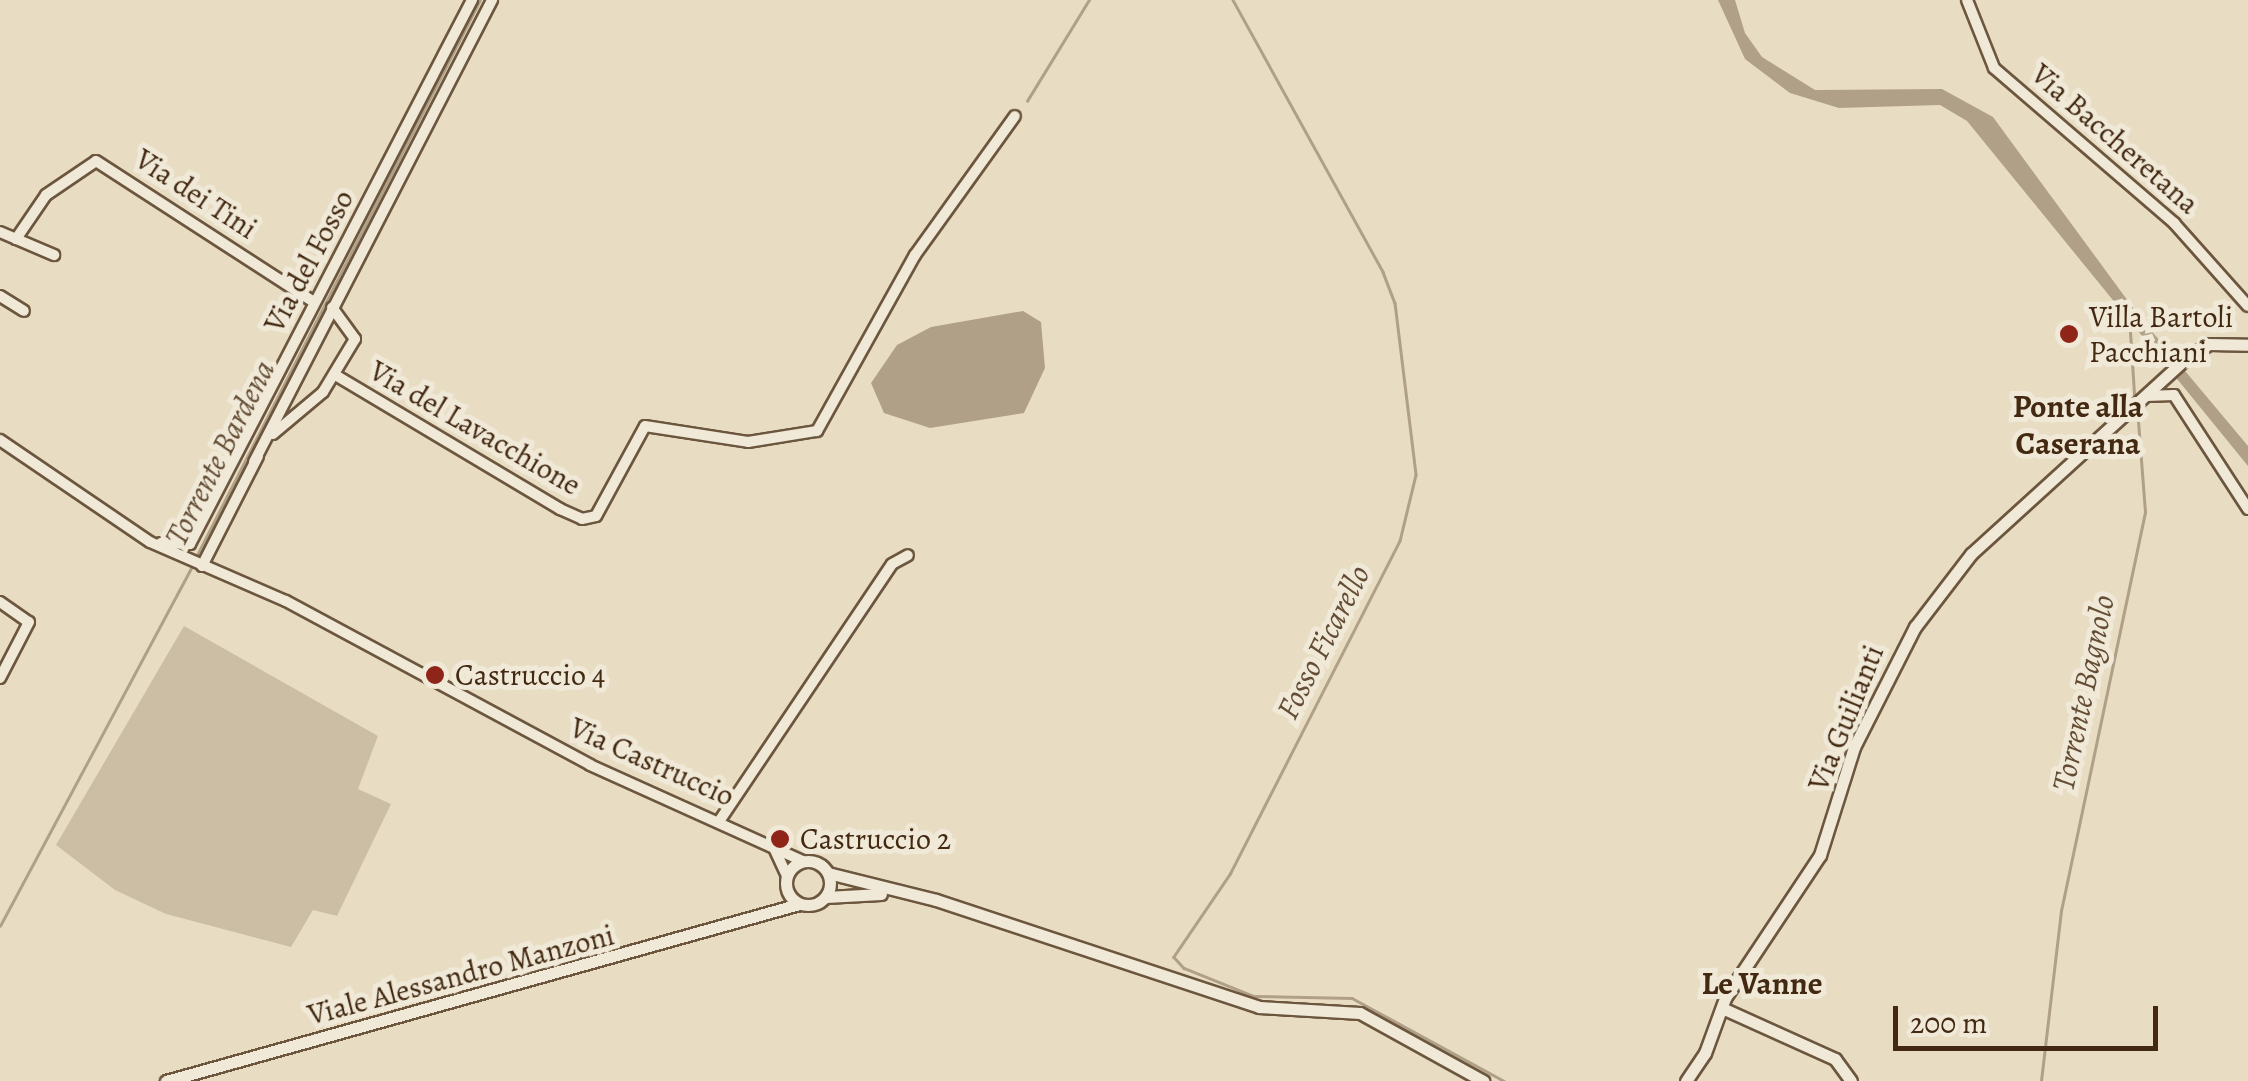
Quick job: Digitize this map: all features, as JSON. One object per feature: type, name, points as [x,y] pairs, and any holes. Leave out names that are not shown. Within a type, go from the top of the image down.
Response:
[{"type":"street","name":"Via del Fosso","points":[[150,542],[190,544],[472,0]]},
{"type":"street","points":[[202,566],[492,0]]},
{"type":"street","name":"Via Baccheretana","points":[[1966,0],[1994,68],[2174,223],[2248,306]]},
{"type":"street","name":"Via del Lavacchione","points":[[336,376],[560,509],[582,518],[596,516],[645,426],[748,442],[817,431],[915,255],[1016,116]]},
{"type":"street","name":"Via dei Tini","points":[[16,239],[46,195],[96,160],[314,302]]},
{"type":"street","points":[[0,232],[54,255]]},
{"type":"street","points":[[0,296],[24,311]]},
{"type":"street","points":[[254,462],[279,426],[336,376],[356,334],[332,307]]},
{"type":"street","name":"Via Guilianti","points":[[1686,1081],[1722,1008],[1820,854],[1854,746],[1902,644],[1971,554],[2190,355],[2209,344],[2248,345]]},
{"type":"street","points":[[2145,396],[2174,394],[2248,509]]},
{"type":"street","name":"Via Castruccio","points":[[0,440],[150,542],[286,601],[590,764],[720,820],[803,862]]},
{"type":"street","points":[[720,820],[892,564],[908,554]]},
{"type":"street","points":[[0,602],[30,622],[0,678]]},
{"type":"street","name":"Via Castruccio","points":[[761,839],[784,857],[786,880]]},
{"type":"street","points":[[767,910],[803,862],[1259,1007],[1360,1013],[1482,1081]]},
{"type":"street","points":[[826,897],[828,873]]},
{"type":"street","points":[[786,880],[799,904],[826,897],[905,895]]},
{"type":"street","name":"Viale Alessandro Manzoni","points":[[166,1081],[725,930],[767,910],[799,904]]},
{"type":"street","points":[[1722,1008],[1835,1059],[1852,1081]]},
{"type":"shaded area","points":[[1718,0],[1735,0],[1745,33],[1762,57],[1815,90],[1942,89],[1993,117],[2139,316],[2248,446],[2248,466],[1967,121],[1940,105],[1839,108],[1790,93],[1745,59]]},
{"type":"shaded area","points":[[1023,311],[1041,322],[1045,368],[1024,413],[930,428],[884,413],[871,383],[897,345],[931,327]]},
{"type":"shaded area","points":[[184,626],[378,736],[358,789],[391,804],[337,916],[313,910],[291,947],[166,914],[115,890],[56,845]]},
{"type":"waterway","name":"Torrente Bardena","points":[[195,559],[480,0]]},
{"type":"waterway","points":[[1027,101],[1089,0]]},
{"type":"waterway","name":"Fosso Ficarello","points":[[1233,0],[1383,272],[1395,303],[1416,475],[1400,541],[1231,873],[1174,957],[1184,968],[1254,996],[1352,998],[1504,1081]]},
{"type":"waterway","name":"Torrente Bagnolo","points":[[2130,324],[2135,401]]},
{"type":"waterway","name":"Torrente Bagnolo","points":[[2041,1081],[2061,911],[2145,512],[2137,408]]},
{"type":"waterway","name":"Torrente Bardena","points":[[0,926],[192,566]]},
{"type":"place","name":"Villa Bartoli Pacchiani","points":[[2069,334]]},
{"type":"place","name":"Castruccio 4","points":[[435,675]]},
{"type":"place","name":"Castruccio 2","points":[[780,839]]},
{"type":"district","name":"Ponte alla Caserana","points":[[2078,426]]},
{"type":"district","name":"Le Vanne","points":[[1762,983]]}]
